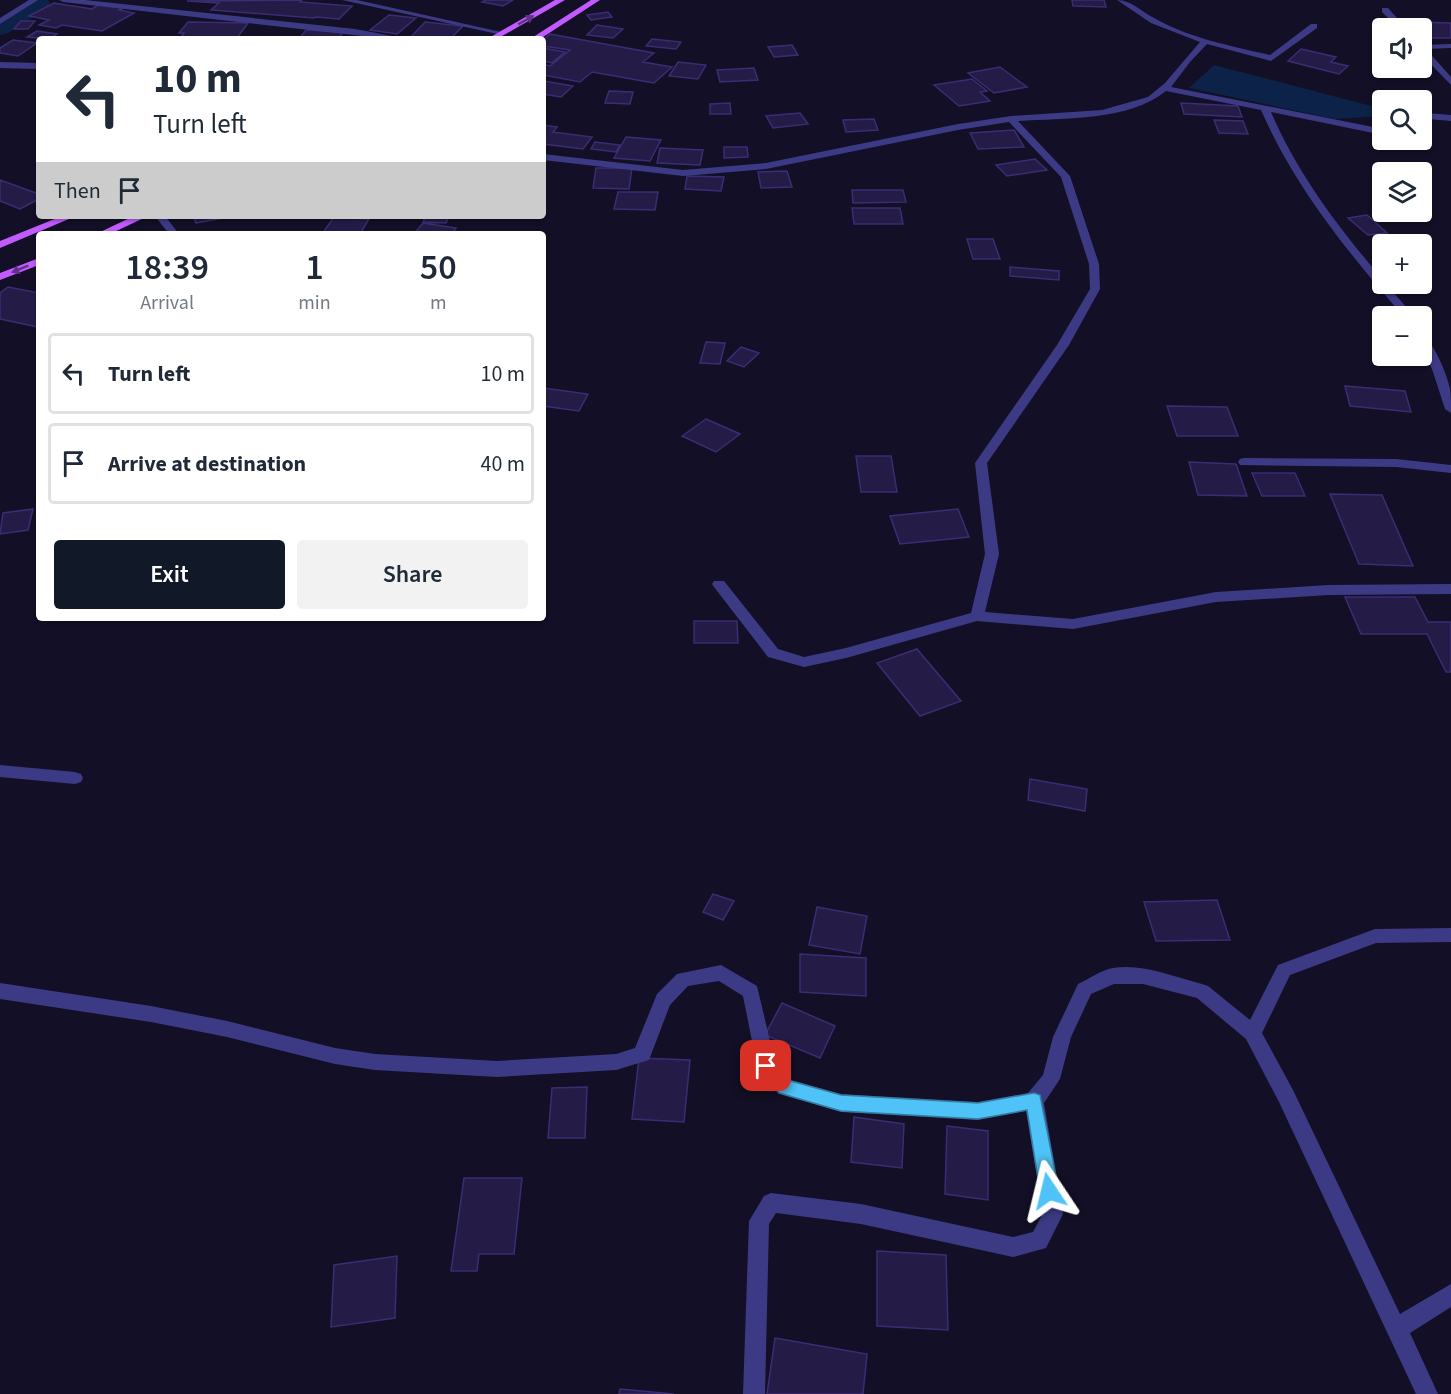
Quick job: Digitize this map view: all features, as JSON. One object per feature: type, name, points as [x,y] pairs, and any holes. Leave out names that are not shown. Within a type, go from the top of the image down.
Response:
[{"type":"main road","points":[[496,36],[561,0]]},
{"type":"main road","points":[[539,36],[596,0]]},
{"type":"main road","points":[[0,245],[63,219]]},
{"type":"main road","points":[[108,231],[137,219]]},
{"type":"main road","points":[[0,277],[36,262]]},
{"type":"street","points":[[0,22],[34,0]]},
{"type":"street","points":[[63,0],[386,36]]},
{"type":"street","points":[[346,0],[502,33]]},
{"type":"street","points":[[1121,0],[1166,27],[1204,43],[1271,58],[1314,26]]},
{"type":"street","points":[[1385,10],[1393,18]]},
{"type":"street","points":[[546,157],[683,173],[754,167],[958,127],[1011,119],[1103,113],[1151,99],[1165,88],[1204,43]]},
{"type":"street","points":[[1432,48],[1451,46]]},
{"type":"street","points":[[1432,60],[1451,82]]},
{"type":"street","points":[[0,65],[36,66]]},
{"type":"street","points":[[1165,88],[1372,130]]},
{"type":"street","points":[[1265,108],[1287,157],[1308,189],[1348,247],[1399,306]]},
{"type":"street","points":[[1432,116],[1451,118]]},
{"type":"street","points":[[977,616],[992,554],[981,463],[1063,345],[1095,289],[1094,264],[1065,176],[1011,119]]},
{"type":"street","points":[[162,219],[172,231]]},
{"type":"street","points":[[1432,358],[1451,408]]},
{"type":"street","points":[[1244,462],[1396,463],[1451,469]]},
{"type":"street","points":[[719,584],[773,653],[804,662],[846,653],[977,616],[1073,624],[1216,597],[1328,590],[1451,589]]},
{"type":"street","points":[[0,771],[75,778]]},
{"type":"street","points":[[1253,1033],[1284,970],[1375,936],[1451,935]]},
{"type":"street","points":[[0,991],[162,1016],[227,1029],[345,1058],[375,1062],[497,1069],[616,1062],[642,1054],[663,1000],[683,979],[721,973],[751,992],[766,1066],[786,1087],[841,1103],[978,1111],[1034,1101],[1051,1079],[1062,1037],[1084,989],[1113,976],[1143,975],[1202,992],[1253,1033],[1286,1096],[1427,1394]]},
{"type":"street","points":[[754,1394],[759,1221],[771,1203],[795,1204],[851,1213],[1013,1246],[1039,1241],[1053,1214],[1034,1101]]},
{"type":"street","points":[[1397,1329],[1451,1296]]},
{"type":"water","points":[[1214,65],[1372,106],[1372,117],[1335,119],[1189,88]]},
{"type":"building","points":[[302,0],[300,2],[352,6],[339,19],[211,10],[219,3],[187,1]]},
{"type":"building","points":[[513,0],[503,6],[482,2]]},
{"type":"building","points":[[1072,0],[1104,0],[1106,7],[1073,6]]},
{"type":"building","points":[[54,3],[92,9],[100,4],[123,8],[119,10],[134,13],[102,31],[62,25],[56,28],[39,25],[49,20],[29,16]]},
{"type":"building","points":[[608,12],[612,17],[591,20],[587,15]]},
{"type":"building","points":[[389,15],[416,18],[397,34],[370,30]]},
{"type":"building","points":[[21,21],[35,21],[28,29],[14,29]]},
{"type":"building","points":[[188,22],[248,23],[238,36],[182,36],[184,33],[179,33]]},
{"type":"building","points":[[425,22],[463,26],[453,36],[412,36]]},
{"type":"building","points":[[1432,22],[1451,23],[1451,38],[1432,38]]},
{"type":"building","points":[[597,25],[623,29],[613,38],[587,35]]},
{"type":"building","points":[[306,30],[344,32],[340,36],[301,36]]},
{"type":"building","points":[[37,31],[57,34],[36,38],[27,37]]},
{"type":"building","points":[[550,34],[654,53],[643,62],[672,67],[654,83],[592,72],[580,82],[546,76],[546,65],[550,66],[570,50],[546,46],[546,37]]},
{"type":"building","points":[[652,39],[681,42],[676,49],[646,46]]},
{"type":"building","points":[[13,40],[36,43],[18,56],[0,53],[0,48]]},
{"type":"building","points":[[792,45],[798,55],[774,57],[768,47]]},
{"type":"building","points":[[546,49],[565,52],[552,63],[546,62]]},
{"type":"building","points":[[1301,49],[1336,57],[1331,62],[1348,66],[1339,74],[1288,61]]},
{"type":"building","points":[[678,62],[706,65],[698,79],[669,76]]},
{"type":"building","points":[[1000,67],[1027,87],[994,93],[968,73]]},
{"type":"building","points":[[754,68],[758,80],[720,82],[717,70]]},
{"type":"building","points":[[972,79],[987,91],[980,92],[990,101],[959,106],[934,85]]},
{"type":"building","points":[[546,82],[573,86],[561,97],[546,94]]},
{"type":"building","points":[[609,91],[633,92],[630,104],[605,103]]},
{"type":"building","points":[[730,103],[731,114],[710,114],[710,104]]},
{"type":"building","points":[[1181,103],[1238,106],[1242,117],[1184,114]]},
{"type":"building","points":[[800,113],[808,124],[773,128],[766,116]]},
{"type":"building","points":[[874,119],[878,130],[846,132],[843,120]]},
{"type":"building","points":[[1214,120],[1243,121],[1248,134],[1219,133]]},
{"type":"building","points":[[546,125],[557,127],[553,132],[592,137],[583,149],[546,144]]},
{"type":"building","points":[[1014,130],[1024,147],[978,149],[970,133]]},
{"type":"building","points":[[626,137],[661,140],[650,161],[614,158]]},
{"type":"building","points":[[595,142],[620,145],[616,152],[591,149]]},
{"type":"building","points":[[724,147],[747,147],[748,157],[724,158]]},
{"type":"building","points":[[660,148],[703,150],[700,165],[657,163]]},
{"type":"building","points":[[1035,159],[1047,170],[1007,176],[996,165]]},
{"type":"building","points":[[596,168],[632,168],[629,189],[593,188]]},
{"type":"building","points":[[787,171],[792,187],[761,188],[758,172]]},
{"type":"building","points":[[687,176],[724,177],[721,191],[685,189]]},
{"type":"building","points":[[0,180],[36,193],[36,201],[20,209],[0,201]]},
{"type":"building","points":[[852,190],[903,190],[906,202],[853,203]]},
{"type":"building","points":[[618,192],[658,192],[655,210],[614,209]]},
{"type":"building","points":[[852,208],[900,208],[903,224],[854,224]]},
{"type":"building","points":[[1367,215],[1372,222],[1387,233],[1368,235],[1348,218]]},
{"type":"building","points":[[194,219],[218,219],[196,223]]},
{"type":"building","points":[[333,219],[369,219],[362,231],[324,231]]},
{"type":"building","points":[[424,219],[448,219],[446,223],[423,222]]},
{"type":"building","points":[[423,223],[456,228],[454,231],[416,231]]},
{"type":"building","points":[[967,239],[993,239],[1000,259],[973,259]]},
{"type":"building","points":[[1010,267],[1059,271],[1059,280],[1010,276]]},
{"type":"building","points":[[8,287],[36,292],[36,327],[0,319],[0,293]]},
{"type":"building","points":[[706,342],[725,343],[720,364],[700,363]]},
{"type":"building","points":[[741,347],[759,353],[744,367],[727,361]]},
{"type":"building","points":[[1345,386],[1405,391],[1411,412],[1350,406]]},
{"type":"building","points":[[546,388],[588,394],[579,411],[546,406]]},
{"type":"building","points":[[1167,406],[1227,407],[1238,436],[1177,436]]},
{"type":"building","points":[[706,419],[740,434],[716,452],[682,436]]},
{"type":"building","points":[[856,456],[891,456],[897,492],[861,492]]},
{"type":"building","points":[[1189,462],[1236,464],[1247,496],[1198,495]]},
{"type":"building","points":[[1252,473],[1295,473],[1305,496],[1262,496]]},
{"type":"building","points":[[1330,494],[1382,495],[1413,566],[1359,564]]},
{"type":"building","points":[[33,509],[28,530],[0,534],[3,513]]},
{"type":"building","points":[[958,509],[969,537],[900,544],[890,516]]},
{"type":"building","points":[[1345,597],[1415,597],[1428,622],[1451,622],[1451,672],[1446,672],[1427,634],[1361,634]]},
{"type":"building","points":[[694,621],[737,621],[738,643],[694,643]]},
{"type":"building","points":[[917,649],[961,701],[920,716],[877,663]]},
{"type":"building","points":[[1030,779],[1087,789],[1085,811],[1028,800]]},
{"type":"building","points":[[713,894],[734,901],[723,920],[703,912]]},
{"type":"building","points":[[1217,900],[1230,940],[1156,941],[1144,902]]},
{"type":"building","points":[[817,907],[867,916],[860,954],[809,945]]},
{"type":"building","points":[[800,954],[866,958],[866,996],[800,992]]},
{"type":"building","points":[[782,1003],[835,1026],[820,1058],[765,1035]]},
{"type":"building","points":[[639,1058],[690,1060],[684,1122],[632,1119]]},
{"type":"building","points":[[587,1087],[585,1138],[548,1138],[552,1088]]},
{"type":"building","points":[[854,1117],[904,1124],[902,1168],[851,1162]]},
{"type":"building","points":[[947,1126],[988,1131],[988,1200],[945,1194]]},
{"type":"building","points":[[464,1178],[522,1178],[514,1254],[479,1254],[477,1271],[451,1271]]},
{"type":"building","points":[[877,1251],[946,1255],[948,1330],[877,1326]]},
{"type":"building","points":[[397,1256],[395,1318],[331,1327],[334,1265]]},
{"type":"building","points":[[775,1338],[867,1354],[863,1394],[767,1394]]},
{"type":"building","points":[[620,1389],[674,1394],[619,1394]]},
{"type":"waterway","points":[[0,28],[39,3]]},
{"type":"route","points":[[766,1066],[786,1087],[841,1103],[978,1111],[1034,1101],[1049,1191]]}]
